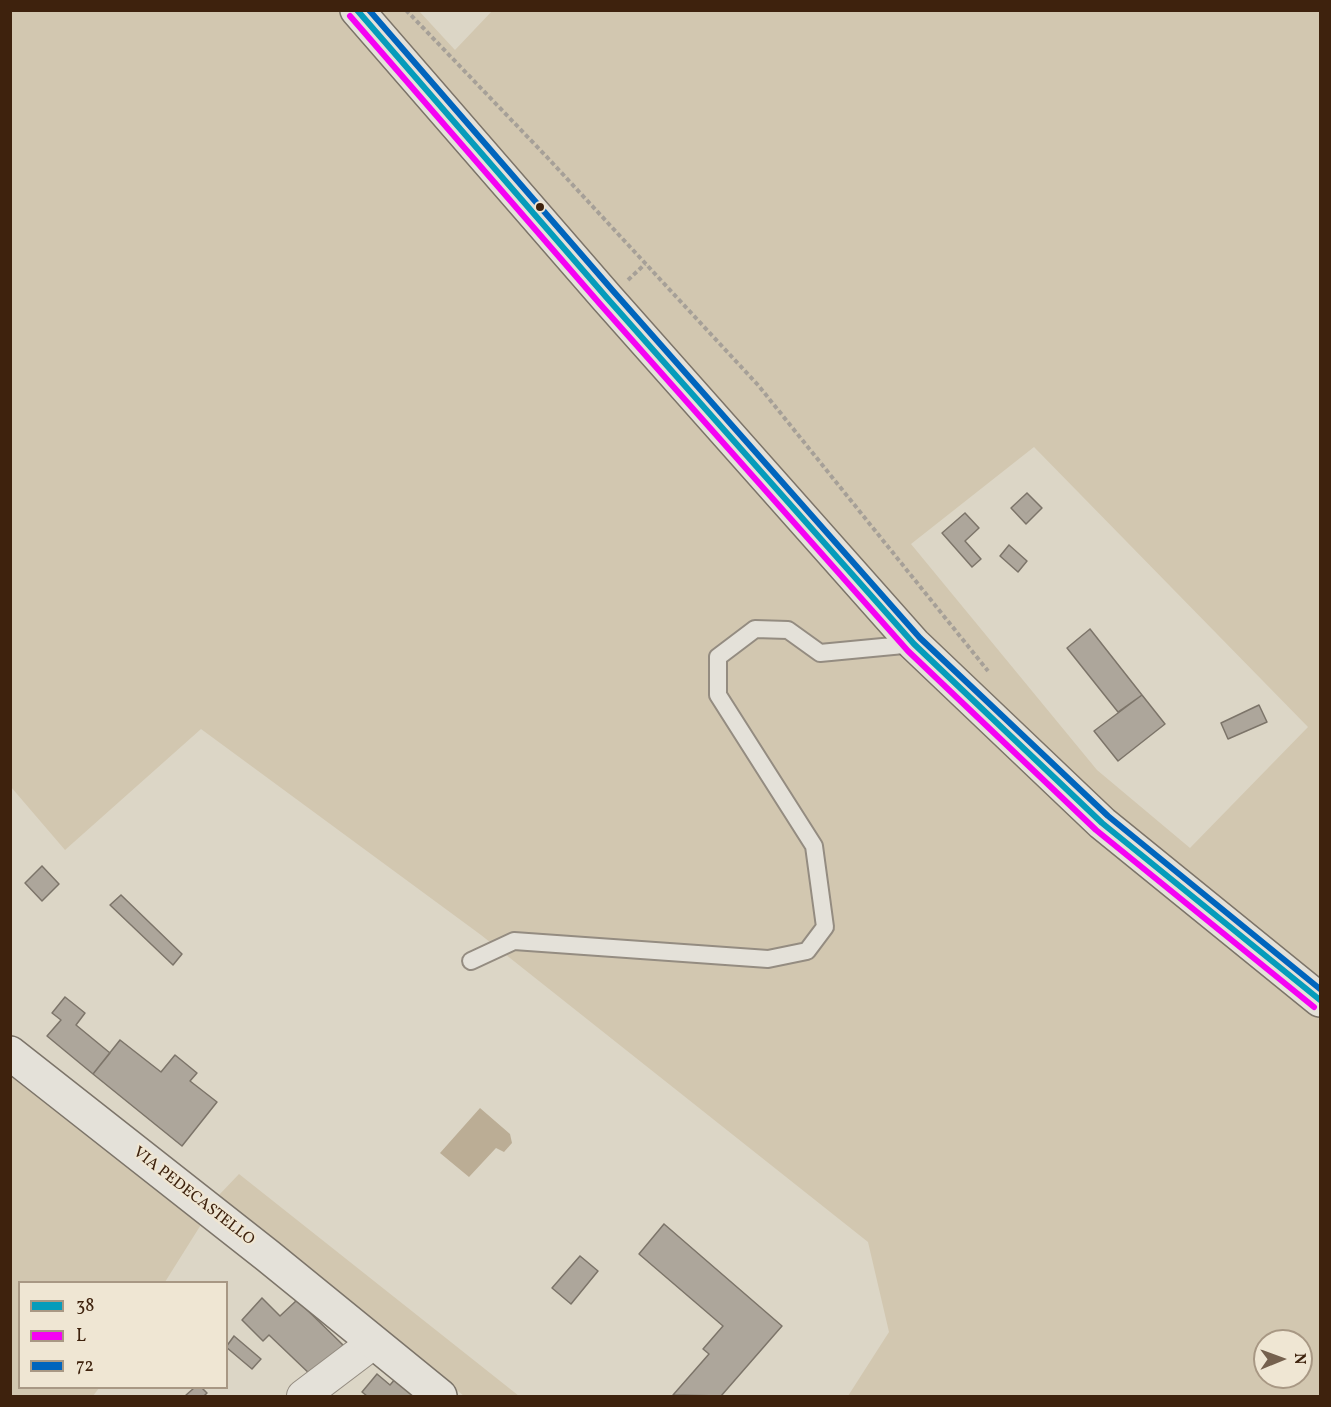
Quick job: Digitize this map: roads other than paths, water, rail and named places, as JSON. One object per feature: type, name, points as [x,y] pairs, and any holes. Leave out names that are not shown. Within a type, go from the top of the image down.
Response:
[{"type":"main road","points":[[357,10],[607,298],[914,644],[1102,823],[1320,1000]]},
{"type":"main road","name":"VIA PEDECASTELLO","points":[[10,1053],[268,1256],[440,1396]]},
{"type":"street","points":[[303,1396],[373,1343]]},
{"type":"lane","points":[[471,961],[514,941],[768,959],[807,951],[825,927],[814,846],[718,695],[718,657],[755,628],[788,630],[820,653],[914,644]]}]
